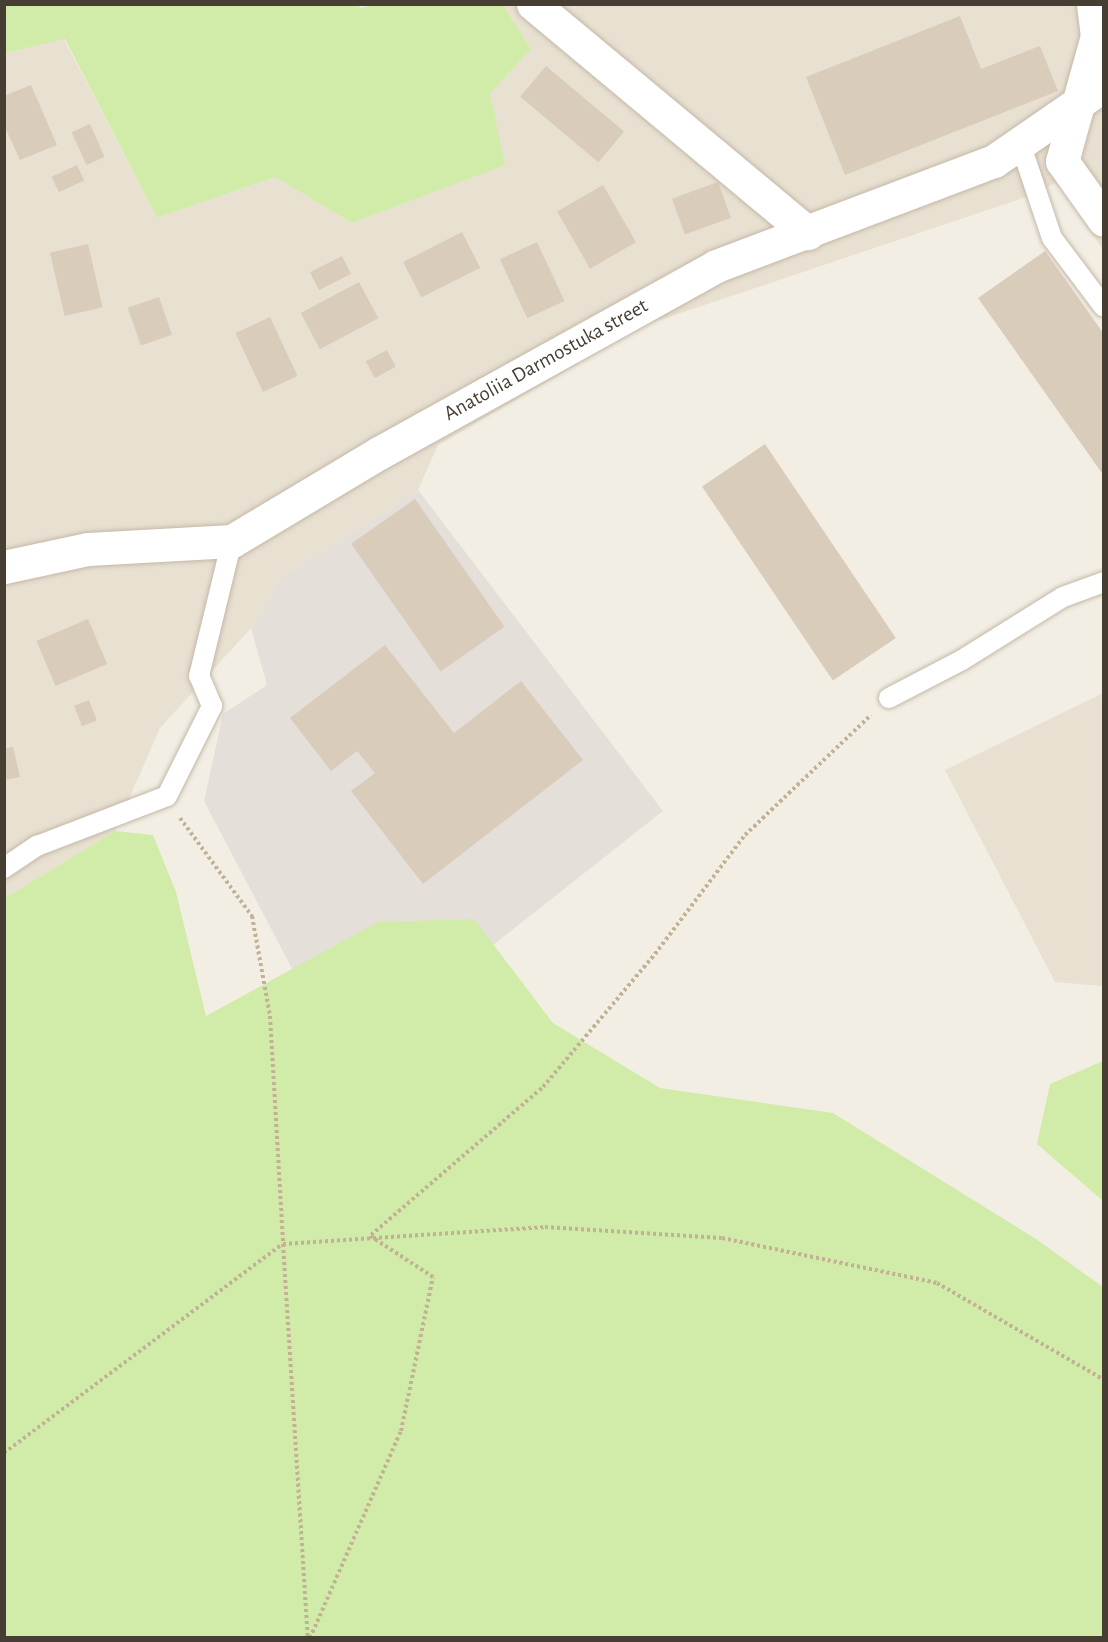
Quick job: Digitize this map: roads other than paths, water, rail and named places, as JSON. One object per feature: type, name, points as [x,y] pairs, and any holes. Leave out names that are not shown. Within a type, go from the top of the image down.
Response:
[{"type":"street","points":[[533,4],[808,233]]},
{"type":"street","points":[[1093,4],[1097,36],[1062,160],[1104,220]]},
{"type":"street","name":"Anatoliia Darmostuka street","points":[[4,567],[88,549],[232,541],[379,453],[716,266],[994,161],[1104,85]]},
{"type":"lane","points":[[1020,143],[1052,238],[1104,307]]},
{"type":"lane","points":[[4,868],[37,846],[167,796],[212,706],[199,676],[232,541]]},
{"type":"lane","points":[[889,698],[962,660],[1063,597],[1104,582]]}]
